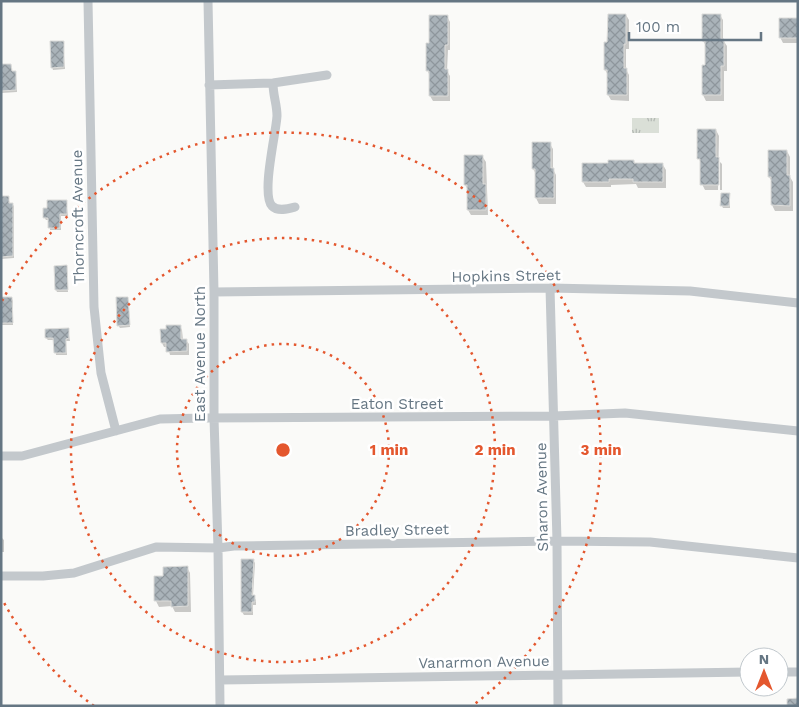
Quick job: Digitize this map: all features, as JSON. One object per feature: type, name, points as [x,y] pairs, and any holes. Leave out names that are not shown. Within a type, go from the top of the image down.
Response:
[{"type":"street","name":"Thorncroft Avenue","points":[[88,1],[94,307],[101,373],[116,431]]},
{"type":"street","name":"East Avenue North","points":[[208,1],[220,706]]},
{"type":"street","points":[[209,85],[273,83],[326,74]]},
{"type":"street","points":[[273,83],[273,100],[278,116],[269,170],[268,194],[270,201],[276,209],[281,210],[295,207]]},
{"type":"street","name":"Hopkins Street","points":[[214,292],[550,288],[690,291],[798,303]]},
{"type":"street","name":"Sharon Avenue","points":[[550,288],[557,541],[558,706]]},
{"type":"street","name":"Eaton Street","points":[[1,456],[22,456],[160,419],[554,416],[625,413],[798,431]]},
{"type":"street","name":"Bradley Street","points":[[1,576],[74,574],[156,547],[218,548],[234,546],[557,541],[650,542],[798,558]]},
{"type":"street","name":"Vanarmon Avenue","points":[[220,680],[739,672]]},
{"type":"green space","points":[[632,118],[659,118],[659,133],[632,133]]},
{"type":"building","points":[[608,14],[626,14],[624,68],[627,68],[627,95],[607,95],[607,70],[604,70],[604,42],[607,42]]},
{"type":"building","points":[[702,14],[721,14],[721,39],[724,39],[724,66],[721,66],[721,95],[702,95],[702,65],[705,65],[705,41],[702,41]]},
{"type":"building","points":[[429,15],[448,15],[448,45],[445,45],[445,69],[448,69],[448,96],[429,96],[429,71],[426,71],[426,43],[429,43]]},
{"type":"building","points":[[779,18],[798,18],[798,38],[779,38]]},
{"type":"building","points":[[50,41],[64,41],[64,67],[51,68]]},
{"type":"building","points":[[1,64],[11,64],[12,71],[16,71],[16,90],[1,91]]},
{"type":"building","points":[[697,129],[716,129],[719,185],[700,185],[700,159],[697,159]]},
{"type":"building","points":[[532,142],[551,142],[551,168],[554,168],[554,198],[535,198],[535,169],[532,169]]},
{"type":"building","points":[[768,150],[787,150],[787,175],[790,175],[790,206],[771,205],[771,177],[768,177]]},
{"type":"building","points":[[464,155],[483,155],[483,184],[486,184],[486,210],[467,210],[467,185],[464,185]]},
{"type":"building","points":[[608,160],[634,160],[634,163],[663,163],[663,182],[633,182],[633,179],[609,179],[609,182],[582,182],[582,163],[608,163]]},
{"type":"building","points":[[721,193],[730,193],[729,206],[720,206]]},
{"type":"building","points":[[1,196],[9,196],[9,203],[13,203],[13,256],[1,257]]},
{"type":"building","points":[[47,200],[67,200],[67,214],[60,214],[60,228],[48,228],[48,218],[43,218],[43,208],[47,208]]},
{"type":"building","points":[[67,265],[68,290],[55,290],[54,266]]},
{"type":"building","points":[[1,297],[12,297],[13,323],[1,323]]},
{"type":"building","points":[[116,297],[128,297],[130,325],[117,326]]},
{"type":"building","points":[[166,325],[181,325],[181,339],[187,339],[187,351],[166,352],[166,343],[161,343],[160,329],[166,329]]},
{"type":"building","points":[[69,328],[69,338],[66,339],[66,353],[54,353],[53,338],[45,338],[45,329]]},
{"type":"building","points":[[241,559],[254,559],[252,595],[255,595],[255,602],[252,602],[252,612],[241,612]]},
{"type":"building","points":[[188,566],[188,606],[171,607],[171,601],[154,601],[154,576],[163,576],[163,567]]},
{"type":"building","points":[[798,698],[798,706],[787,706],[787,699]]}]
